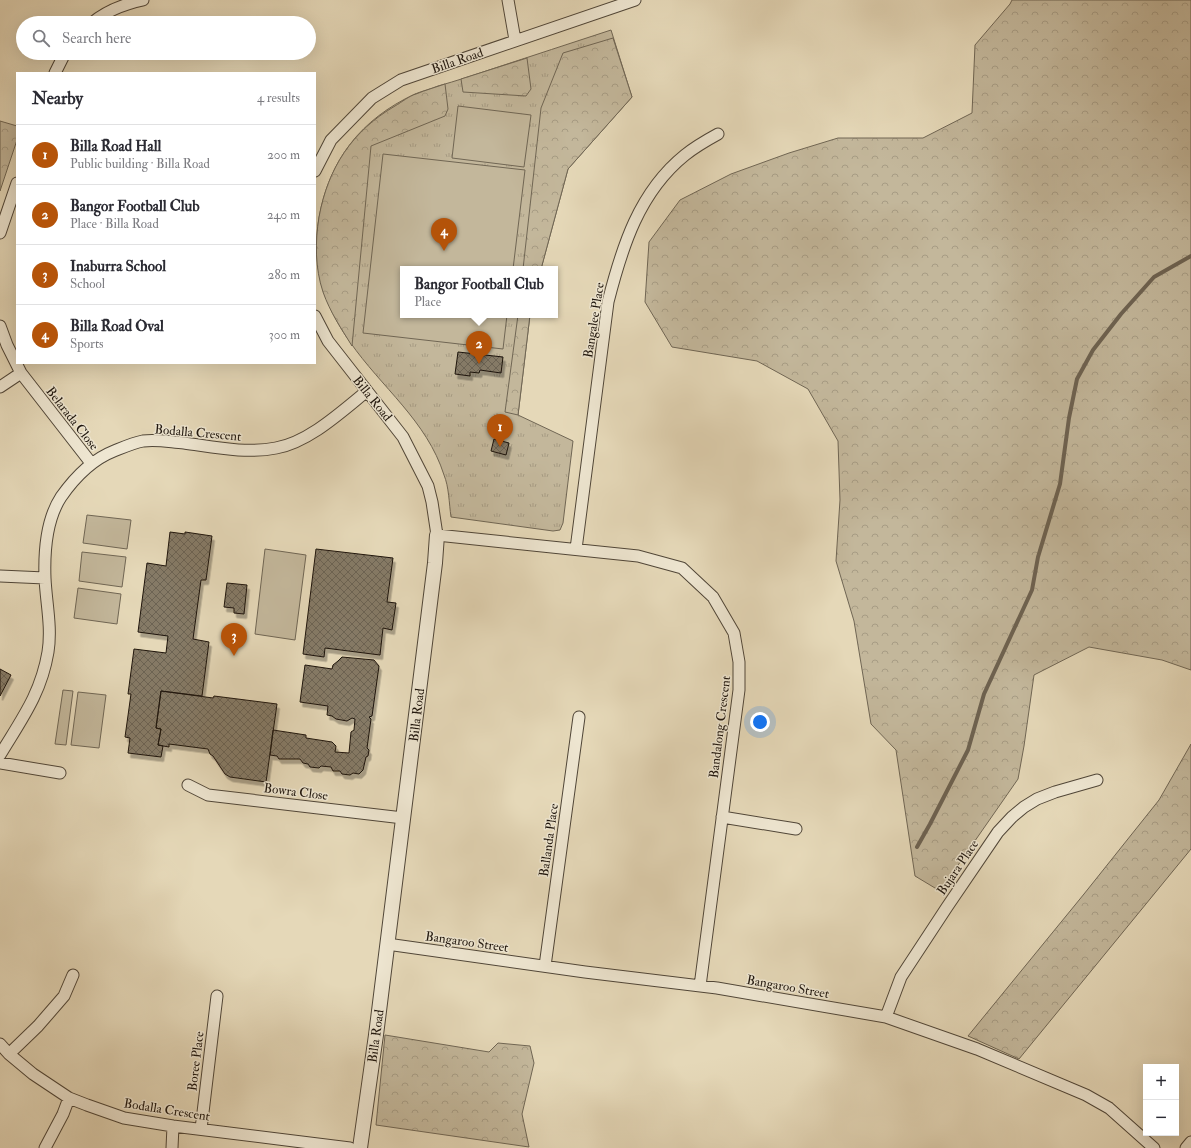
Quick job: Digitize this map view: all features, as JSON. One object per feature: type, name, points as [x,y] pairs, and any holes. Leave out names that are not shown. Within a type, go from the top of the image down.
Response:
[{"type":"street","points":[[103,16],[130,3],[143,0]]},
{"type":"street","points":[[508,0],[515,40]]},
{"type":"street","name":"Billa Road","points":[[316,169],[331,140],[372,98],[400,80],[635,0]]},
{"type":"street","points":[[56,72],[62,60]]},
{"type":"street","name":"Bangalee Place","points":[[576,549],[608,302],[618,262],[636,216],[659,181],[684,156],[718,134]]},
{"type":"street","points":[[0,233],[16,186]]},
{"type":"street","name":"Billa Road","points":[[316,318],[328,341],[403,437],[429,492],[437,535],[435,563],[376,1035],[360,1148]]},
{"type":"street","name":"Belarada Close","points":[[0,326],[16,363]]},
{"type":"street","name":"Belarada Close","points":[[16,364],[21,373],[90,463]]},
{"type":"street","points":[[0,387],[21,373]]},
{"type":"street","name":"Bodalla Crescent","points":[[0,755],[32,702],[43,677],[48,645],[48,618],[45,578],[47,535],[54,512],[61,498],[72,483],[90,463],[128,445],[144,441],[167,441],[257,451],[278,448],[294,443],[332,420],[367,391]]},
{"type":"street","name":"Bandalong Crescent","points":[[437,535],[638,556],[682,568],[713,597],[734,633],[739,662],[739,690],[700,986]]},
{"type":"street","points":[[0,576],[45,578]]},
{"type":"street","name":"Ballanda Place","points":[[545,966],[578,717]]},
{"type":"street","points":[[0,763],[60,773]]},
{"type":"street","name":"Bujara Place","points":[[886,1017],[901,977],[998,832],[1018,812],[1037,799],[1054,792],[1096,780]]},
{"type":"street","name":"Bowra Close","points":[[188,785],[208,795],[403,818]]},
{"type":"street","points":[[722,816],[796,829]]},
{"type":"street","name":"Bangaroo Street","points":[[387,944],[700,986],[886,1017],[977,1049],[1086,1095],[1109,1108],[1154,1148]]},
{"type":"street","points":[[9,1054],[38,1026],[64,996],[73,975]]},
{"type":"street","name":"Boree Place","points":[[201,1129],[217,996]]},
{"type":"street","name":"Bodalla Crescent","points":[[0,1044],[9,1054],[33,1074],[68,1098],[124,1118],[173,1126],[350,1148]]},
{"type":"street","points":[[45,1148],[63,1114],[68,1098]]},
{"type":"street","points":[[172,1148],[173,1126]]},
{"type":"street","points":[[1186,1148],[1191,1142]]},
{"type":"green space","points":[[1012,0],[1191,0],[1191,670],[1162,660],[1089,647],[1034,675],[1018,779],[940,891],[915,876],[896,750],[871,724],[854,621],[836,561],[840,500],[838,441],[808,389],[757,361],[672,347],[645,302],[649,242],[680,200],[731,174],[789,153],[838,138],[923,138],[972,113],[975,45]]},
{"type":"green space","points":[[611,30],[632,97],[568,169],[542,266],[400,266],[400,318],[530,318],[518,415],[573,441],[563,523],[560,530],[553,531],[451,517],[446,480],[436,456],[415,421],[362,358],[341,328],[326,298],[318,268],[317,235],[324,197],[331,178],[350,144],[364,129],[396,104],[415,94]]},
{"type":"green space","points":[[613,38],[632,97],[568,169],[542,266],[523,266],[541,108],[563,53]]},
{"type":"green space","points":[[527,58],[531,89],[526,96],[463,92],[461,79]]},
{"type":"green space","points":[[445,84],[448,109],[445,116],[371,146],[352,346],[329,306],[318,274],[316,245],[319,217],[329,182],[344,152],[366,127],[411,96]]},
{"type":"green space","points":[[458,106],[531,115],[524,167],[452,158]]},
{"type":"green space","points":[[0,121],[16,126],[16,143],[0,191]]},
{"type":"green space","points":[[383,154],[525,170],[513,266],[400,266],[400,318],[507,318],[503,349],[363,333]]},
{"type":"green space","points":[[518,318],[530,318],[518,415],[505,412]]},
{"type":"green space","points":[[87,515],[131,520],[127,549],[83,543]]},
{"type":"green space","points":[[265,549],[306,555],[295,640],[255,634]]},
{"type":"green space","points":[[82,552],[126,557],[122,587],[79,581]]},
{"type":"green space","points":[[78,588],[121,594],[117,624],[74,618]]},
{"type":"green space","points":[[63,690],[73,691],[66,745],[55,744]]},
{"type":"green space","points":[[78,692],[106,695],[99,748],[71,745]]},
{"type":"green space","points":[[1191,744],[1191,849],[1019,1059],[968,1036],[1159,800]]},
{"type":"green space","points":[[385,1035],[489,1052],[498,1043],[530,1046],[534,1063],[522,1114],[529,1147],[376,1125]]},
{"type":"building","points":[[458,352],[503,357],[501,373],[480,370],[479,373],[470,372],[470,376],[455,374]]},
{"type":"building","points":[[494,439],[509,443],[506,455],[491,451]]},
{"type":"building","points":[[170,532],[185,534],[185,532],[212,536],[206,580],[201,580],[193,639],[209,642],[202,696],[161,691],[156,728],[161,729],[158,745],[163,746],[161,757],[128,753],[130,738],[125,737],[131,694],[128,694],[134,649],[166,653],[168,636],[138,632],[147,563],[166,566]]},
{"type":"building","points":[[316,549],[393,558],[387,602],[396,603],[392,630],[383,628],[380,655],[325,648],[324,657],[303,654]]},
{"type":"building","points":[[227,583],[247,585],[244,614],[234,613],[234,608],[224,607]]},
{"type":"building","points":[[342,657],[374,660],[379,666],[372,716],[369,717],[371,719],[367,748],[369,750],[363,770],[359,774],[342,774],[340,771],[333,771],[331,767],[310,767],[308,764],[303,763],[300,759],[279,759],[277,756],[270,755],[273,730],[306,735],[306,738],[332,742],[336,746],[335,752],[349,753],[351,732],[354,730],[355,719],[352,718],[347,721],[336,719],[327,715],[328,706],[300,702],[305,665],[332,669],[333,665]]},
{"type":"building","points":[[0,669],[11,675],[0,696]]},
{"type":"building","points":[[161,691],[277,704],[266,782],[230,777],[225,774],[208,749],[169,744],[169,747],[158,745],[161,729],[156,728]]},
{"type":"waterway","points":[[917,847],[968,750],[984,694],[1032,590],[1038,557],[1060,484],[1069,418],[1077,379],[1093,350],[1121,314],[1154,277],[1191,256]]},
{"type":"place","name":"Billa Road Oval","points":[[444,251]]},
{"type":"place","name":"Bangor Football Club","points":[[479,364]]},
{"type":"place","name":"Billa Road Hall","points":[[500,447]]},
{"type":"place","name":"Inaburra School","points":[[234,656]]}]
